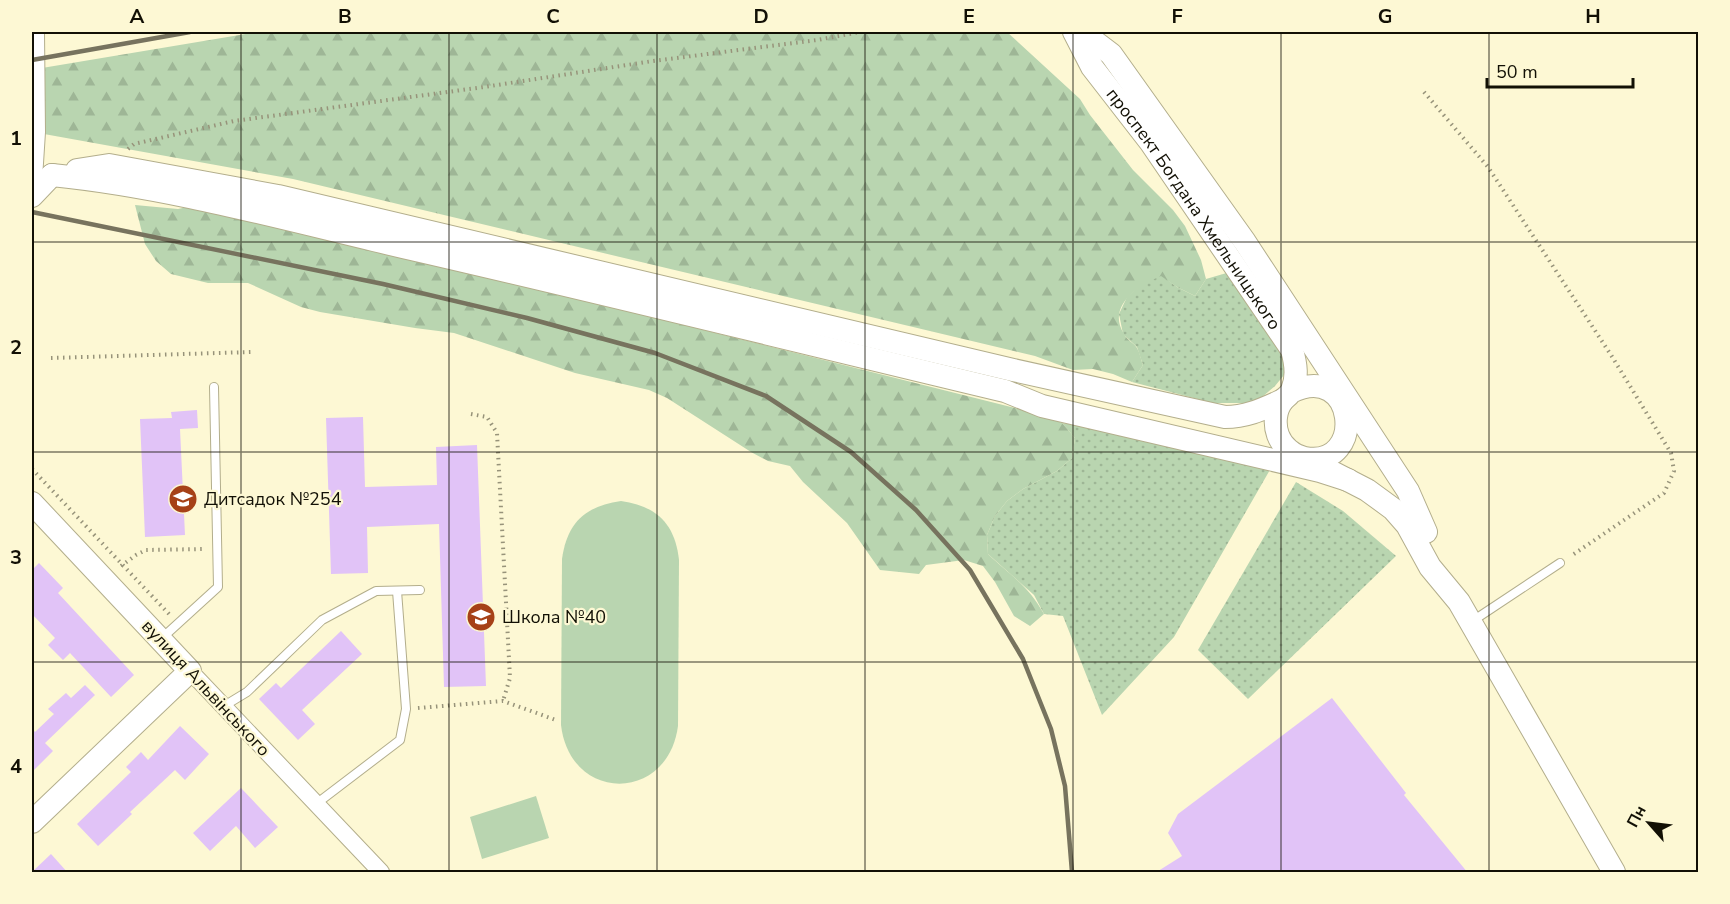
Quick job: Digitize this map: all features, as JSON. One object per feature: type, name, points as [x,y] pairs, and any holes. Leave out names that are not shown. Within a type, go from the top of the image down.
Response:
[{"type":"street","points":[[32,195],[37,132],[36,32]]},
{"type":"street","name":"проспект Богдана Хмельницького","points":[[1074,32],[1092,67],[1151,143],[1292,350],[1296,364],[1296,376],[1277,411],[1275,423],[1283,445],[1367,490],[1393,509],[1407,525],[1431,567],[1459,602]]},
{"type":"street","name":"проспект Богдана Хмельницького","points":[[1082,32],[1111,54],[1245,242],[1408,491],[1426,532]]},
{"type":"street","points":[[32,195],[52,175],[109,165],[278,196],[1013,370],[1225,417],[1253,414],[1302,387],[1314,386],[1336,395]]},
{"type":"street","points":[[52,175],[171,193],[545,280],[1005,391],[1042,406],[1320,471],[1348,480]]},
{"type":"street","name":"проспект Богдана Хмельницького","points":[[1329,368],[1336,395],[1344,405],[1347,416],[1444,561],[1459,602],[1614,873]]},
{"type":"street","points":[[1005,391],[1044,394],[1315,459],[1327,456],[1344,439],[1347,416]]},
{"type":"street","name":"вулиця Альвінського","points":[[32,502],[381,873]]},
{"type":"street","points":[[32,822],[190,671]]},
{"type":"lane","points":[[160,639],[218,587],[214,387]]},
{"type":"lane","points":[[1470,622],[1560,562]]},
{"type":"lane","points":[[224,706],[247,692],[322,620],[376,591],[420,590]]},
{"type":"lane","points":[[316,804],[400,740],[406,709],[397,591]]},
{"type":"path","points":[[109,165],[134,144],[234,120],[449,92],[861,32]]},
{"type":"path","points":[[1424,92],[1488,167],[1611,355],[1671,453],[1674,471],[1664,493],[1560,562]]},
{"type":"path","points":[[51,358],[250,352]]},
{"type":"path","points":[[471,414],[487,417],[497,433],[510,678],[503,701]]},
{"type":"path","points":[[32,469],[177,623]]},
{"type":"path","points":[[105,581],[136,555],[146,550],[218,549]]},
{"type":"path","points":[[406,709],[503,701],[556,720]]},
{"type":"green space","points":[[258,32],[1007,32],[1080,99],[1133,170],[1173,210],[1185,226],[1201,260],[1206,279],[1195,296],[1161,276],[1135,291],[1122,306],[1119,314],[1120,324],[1125,336],[1137,348],[1143,365],[1132,382],[1093,369],[1073,370],[1035,356],[293,179],[44,134],[42,68]]},
{"type":"green space","points":[[201,204],[1043,415],[1062,423],[1075,438],[1072,458],[1057,471],[1023,489],[1007,501],[995,516],[987,535],[988,554],[1025,588],[1044,614],[1030,626],[1014,616],[983,566],[964,560],[926,565],[919,574],[880,570],[847,523],[803,482],[790,466],[768,461],[751,452],[667,398],[649,390],[575,373],[454,333],[301,307],[248,283],[208,283],[171,274],[156,261],[145,244],[135,205],[178,209]]},
{"type":"green space","points":[[1230,272],[1286,356],[1284,375],[1275,386],[1261,398],[1247,403],[1213,403],[1132,382],[1143,365],[1137,347],[1123,334],[1119,314],[1127,297],[1142,284],[1161,275],[1177,287],[1195,296],[1206,279]]},
{"type":"green space","points":[[1062,423],[1123,433],[1271,468],[1174,637],[1102,715],[1063,616],[1044,614],[1034,595],[988,554],[987,535],[995,516],[1007,501],[1023,489],[1057,471],[1072,458],[1075,438]]},
{"type":"green space","points":[[1296,482],[1343,511],[1396,556],[1248,699],[1198,650]]},
{"type":"green space","points":[[621,501],[634,503],[654,512],[668,527],[677,547],[679,560],[678,726],[670,751],[657,769],[639,780],[619,784],[599,780],[582,769],[568,751],[561,725],[562,559],[568,535],[580,518],[597,507]]},
{"type":"green space","points":[[536,796],[549,838],[482,859],[470,817]]},
{"type":"building","points":[[197,410],[198,428],[180,429],[185,535],[145,537],[140,419],[172,418],[171,412]]},
{"type":"building","points":[[363,417],[365,487],[437,485],[436,447],[477,445],[486,686],[444,687],[439,524],[367,527],[368,573],[331,574],[326,418]]},
{"type":"building","points":[[39,563],[63,588],[58,593],[134,675],[111,697],[70,653],[63,660],[48,645],[55,638],[32,614],[32,570]]},
{"type":"building","points":[[341,631],[362,654],[302,710],[315,724],[298,740],[259,699],[276,683],[281,688]]},
{"type":"building","points":[[85,685],[95,695],[45,743],[53,751],[32,772],[32,728],[35,732],[54,714],[48,709],[66,693],[71,698]]},
{"type":"building","points":[[1332,698],[1406,793],[1404,795],[1468,873],[1155,873],[1182,856],[1168,833],[1178,814]]},
{"type":"building","points":[[180,726],[209,754],[185,780],[175,770],[98,846],[77,824],[131,772],[126,767],[141,752],[148,760]]},
{"type":"building","points":[[241,788],[278,827],[255,848],[236,826],[210,851],[193,833]]},
{"type":"building","points":[[51,854],[68,873],[32,873],[32,872]]},
{"type":"railway","points":[[32,60],[190,32]]},
{"type":"railway","points":[[32,212],[383,284],[527,318],[655,353],[766,396],[851,452],[916,510],[970,570],[1023,659],[1051,729],[1065,786],[1072,872]]},
{"type":"place","name":"Дитсадок №254","points":[[183,499]]},
{"type":"place","name":"Школа №40","points":[[481,617]]}]
